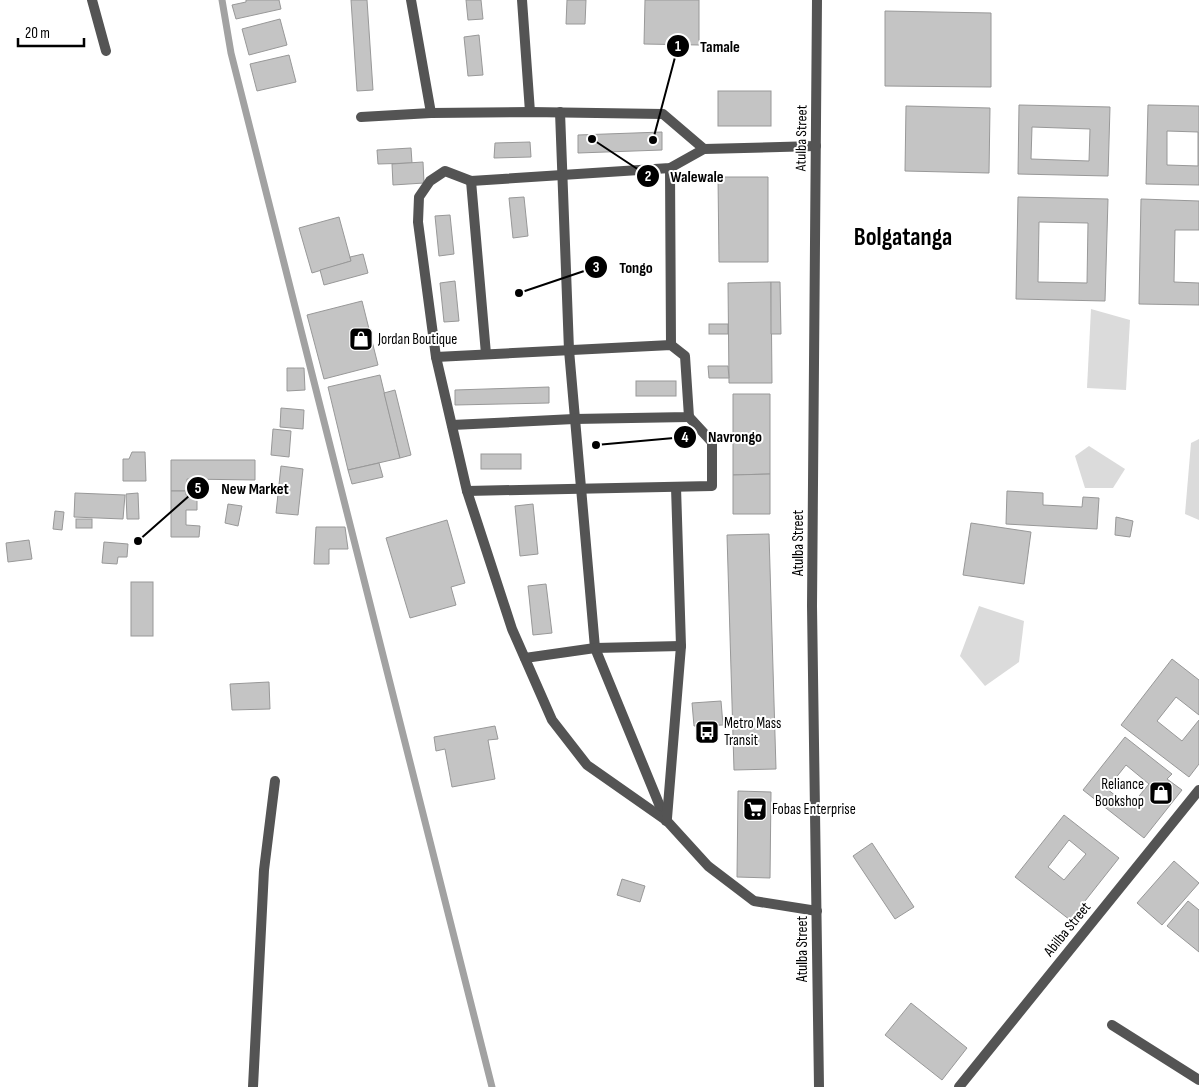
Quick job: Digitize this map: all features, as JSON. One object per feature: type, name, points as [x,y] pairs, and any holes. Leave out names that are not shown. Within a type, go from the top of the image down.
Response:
[{"type":"street","points":[[92,0],[106,51]]},
{"type":"street","points":[[411,0],[431,114]]},
{"type":"street","points":[[522,0],[530,112]]},
{"type":"street","name":"Atulba Street","points":[[817,0],[812,606],[819,1087]]},
{"type":"street","points":[[361,117],[530,112],[663,114],[704,149]]},
{"type":"street","points":[[560,112],[569,350],[594,648],[667,822]]},
{"type":"street","points":[[816,146],[704,149],[670,168],[471,181],[445,171],[430,181],[419,197],[418,222],[436,357],[467,491],[512,629],[552,720],[587,765],[667,822],[708,866],[754,901],[817,912]]},
{"type":"street","points":[[670,168],[671,345]]},
{"type":"street","points":[[471,181],[486,354]]},
{"type":"street","points":[[436,357],[671,345],[685,356],[689,417],[712,442],[712,486],[467,491]]},
{"type":"street","points":[[452,425],[689,417]]},
{"type":"street","points":[[667,822],[681,646],[676,487]]},
{"type":"street","points":[[525,658],[594,648],[681,646]]},
{"type":"street","points":[[253,1087],[264,870],[275,781]]},
{"type":"street","name":"Abilba Street","points":[[959,1087],[1199,790]]},
{"type":"street","points":[[1112,1025],[1199,1080]]},
{"type":"shaded area","points":[[1091,309],[1130,320],[1126,390],[1087,388]]},
{"type":"shaded area","points":[[1199,439],[1199,520],[1185,514],[1191,443]]},
{"type":"shaded area","points":[[1089,446],[1125,469],[1113,488],[1085,488],[1075,456]]},
{"type":"shaded area","points":[[979,606],[1024,621],[1019,662],[985,686],[960,656]]},
{"type":"building","points":[[246,0],[279,0],[281,9],[236,19],[232,5],[246,2]]},
{"type":"building","points":[[351,0],[367,0],[373,90],[357,91]]},
{"type":"building","points":[[466,0],[481,0],[483,19],[468,20]]},
{"type":"building","points":[[567,0],[586,0],[585,24],[566,24]]},
{"type":"building","points":[[645,0],[699,0],[699,45],[644,44]]},
{"type":"building","points":[[885,11],[991,13],[991,87],[885,86]]},
{"type":"building","points":[[280,19],[287,45],[249,55],[242,29]]},
{"type":"building","points":[[479,35],[483,75],[468,76],[464,37]]},
{"type":"building","points":[[289,55],[296,82],[257,91],[250,64]]},
{"type":"building","points":[[718,91],[771,91],[771,126],[718,126]]},
{"type":"building","points":[[1019,105],[1110,107],[1108,176],[1018,174]],"holes":[[[1032,127],[1090,129],[1089,161],[1031,159]]]},
{"type":"building","points":[[1148,105],[1199,106],[1199,185],[1146,184]],"holes":[[[1167,131],[1198,132],[1198,166],[1167,165]]]},
{"type":"building","points":[[906,106],[990,108],[989,173],[905,171]]},
{"type":"building","points":[[662,132],[662,150],[578,153],[578,135]]},
{"type":"building","points":[[530,142],[531,157],[494,158],[495,143]]},
{"type":"building","points":[[411,148],[412,163],[378,164],[377,150]]},
{"type":"building","points":[[423,162],[424,183],[393,185],[392,164]]},
{"type":"building","points":[[718,177],[768,177],[768,262],[719,262]]},
{"type":"building","points":[[524,197],[528,236],[513,238],[509,198]]},
{"type":"building","points":[[1018,197],[1108,199],[1105,301],[1016,299]],"holes":[[[1039,222],[1088,223],[1087,283],[1038,282]]]},
{"type":"building","points":[[1141,199],[1199,201],[1199,230],[1175,230],[1174,282],[1199,283],[1199,305],[1139,304]]},
{"type":"building","points":[[450,215],[454,254],[439,256],[435,216]]},
{"type":"building","points":[[339,217],[351,261],[312,273],[299,228]]},
{"type":"building","points":[[363,254],[368,273],[324,285],[320,270],[351,261],[350,257]]},
{"type":"building","points":[[455,281],[459,321],[444,322],[440,283]]},
{"type":"building","points":[[771,282],[772,383],[729,383],[728,283]]},
{"type":"building","points":[[771,282],[780,282],[781,334],[771,334]]},
{"type":"building","points":[[362,301],[378,365],[324,379],[307,315]]},
{"type":"building","points":[[709,324],[728,324],[728,334],[709,334]]},
{"type":"building","points":[[708,366],[728,366],[729,378],[709,378]]},
{"type":"building","points":[[287,368],[304,368],[305,390],[287,391]]},
{"type":"building","points":[[380,375],[400,458],[348,470],[328,387]]},
{"type":"building","points":[[636,381],[676,381],[676,396],[636,396]]},
{"type":"building","points":[[549,387],[549,403],[455,405],[455,390]]},
{"type":"building","points":[[395,390],[411,455],[400,458],[384,393]]},
{"type":"building","points":[[733,394],[770,394],[770,474],[733,475]]},
{"type":"building","points":[[281,408],[304,410],[303,429],[280,427]]},
{"type":"building","points":[[273,429],[291,431],[289,457],[271,455]]},
{"type":"building","points":[[132,452],[145,452],[146,481],[123,481],[123,459],[129,459]]},
{"type":"building","points":[[481,454],[521,454],[521,469],[481,469]]},
{"type":"building","points":[[171,460],[255,460],[255,480],[187,479],[187,491],[171,491]]},
{"type":"building","points":[[379,463],[383,477],[352,484],[348,470]]},
{"type":"building","points":[[281,466],[303,469],[298,515],[276,513]]},
{"type":"building","points":[[770,474],[770,514],[733,514],[733,475]]},
{"type":"building","points":[[171,491],[186,491],[186,495],[197,495],[197,510],[186,510],[186,525],[200,526],[199,537],[171,537]]},
{"type":"building","points":[[1007,491],[1043,493],[1043,505],[1082,507],[1083,497],[1099,498],[1097,529],[1006,524]]},
{"type":"building","points":[[75,493],[125,495],[123,519],[74,517]]},
{"type":"building","points":[[138,493],[139,519],[127,519],[126,494]]},
{"type":"building","points":[[228,504],[242,506],[238,526],[225,523]]},
{"type":"building","points":[[533,504],[538,554],[520,556],[515,506]]},
{"type":"building","points":[[55,511],[64,512],[62,530],[53,529]]},
{"type":"building","points":[[1116,517],[1133,521],[1130,537],[1115,535]]},
{"type":"building","points":[[76,519],[92,519],[92,528],[76,528]]},
{"type":"building","points":[[447,520],[465,583],[451,587],[456,605],[410,618],[386,538]]},
{"type":"building","points":[[971,523],[1031,532],[1024,584],[963,575]]},
{"type":"building","points":[[316,527],[345,527],[348,549],[329,549],[329,564],[314,564]]},
{"type":"building","points":[[769,534],[776,769],[734,770],[727,535]]},
{"type":"building","points":[[29,540],[32,559],[8,562],[6,543]]},
{"type":"building","points":[[104,542],[128,544],[127,557],[118,557],[117,564],[102,563]]},
{"type":"building","points":[[131,582],[153,582],[153,636],[131,636]]},
{"type":"building","points":[[546,584],[552,633],[533,635],[528,586]]},
{"type":"building","points":[[1172,659],[1199,680],[1199,715],[1176,697],[1157,721],[1182,741],[1199,720],[1199,764],[1189,777],[1121,725]]},
{"type":"building","points":[[269,682],[270,709],[232,710],[230,684]]},
{"type":"building","points":[[721,701],[723,725],[694,726],[692,703]]},
{"type":"building","points":[[495,726],[498,739],[488,740],[495,779],[452,787],[445,749],[436,751],[434,737]]},
{"type":"building","points":[[1125,737],[1172,774],[1167,779],[1182,790],[1144,838],[1083,790]],"holes":[[[1126,765],[1149,784],[1130,807],[1107,789]]]},
{"type":"building","points":[[738,791],[771,792],[770,878],[737,877]]},
{"type":"building","points":[[1064,815],[1119,858],[1070,920],[1015,877]],"holes":[[[1069,840],[1086,854],[1064,880],[1048,867]]]},
{"type":"building","points":[[872,843],[914,907],[895,919],[853,856]]},
{"type":"building","points":[[1174,861],[1199,883],[1162,925],[1137,903]]},
{"type":"building","points":[[622,879],[645,886],[640,902],[617,895]]},
{"type":"building","points":[[1188,901],[1199,910],[1199,952],[1167,926]]},
{"type":"building","points":[[911,1003],[967,1048],[942,1080],[885,1035]]},
{"type":"waterway","points":[[222,0],[231,53],[492,1087]]},
{"type":"place","name":"Walewale","points":[[592,139]]},
{"type":"place","name":"Tamale","points":[[653,140]]},
{"type":"place","name":"Tongo","points":[[519,293]]},
{"type":"place","name":"Jordan Boutique","points":[[361,339]]},
{"type":"place","name":"Navrongo","points":[[596,445]]},
{"type":"place","name":"New Market","points":[[138,541]]},
{"type":"place","name":"Metro Mass Transit","points":[[707,732]]},
{"type":"place","name":"Reliance Bookshop","points":[[1161,793]]},
{"type":"place","name":"Fobas Enterprise","points":[[755,809]]},
{"type":"district","name":"Bolgatanga","points":[[903,236]]}]
